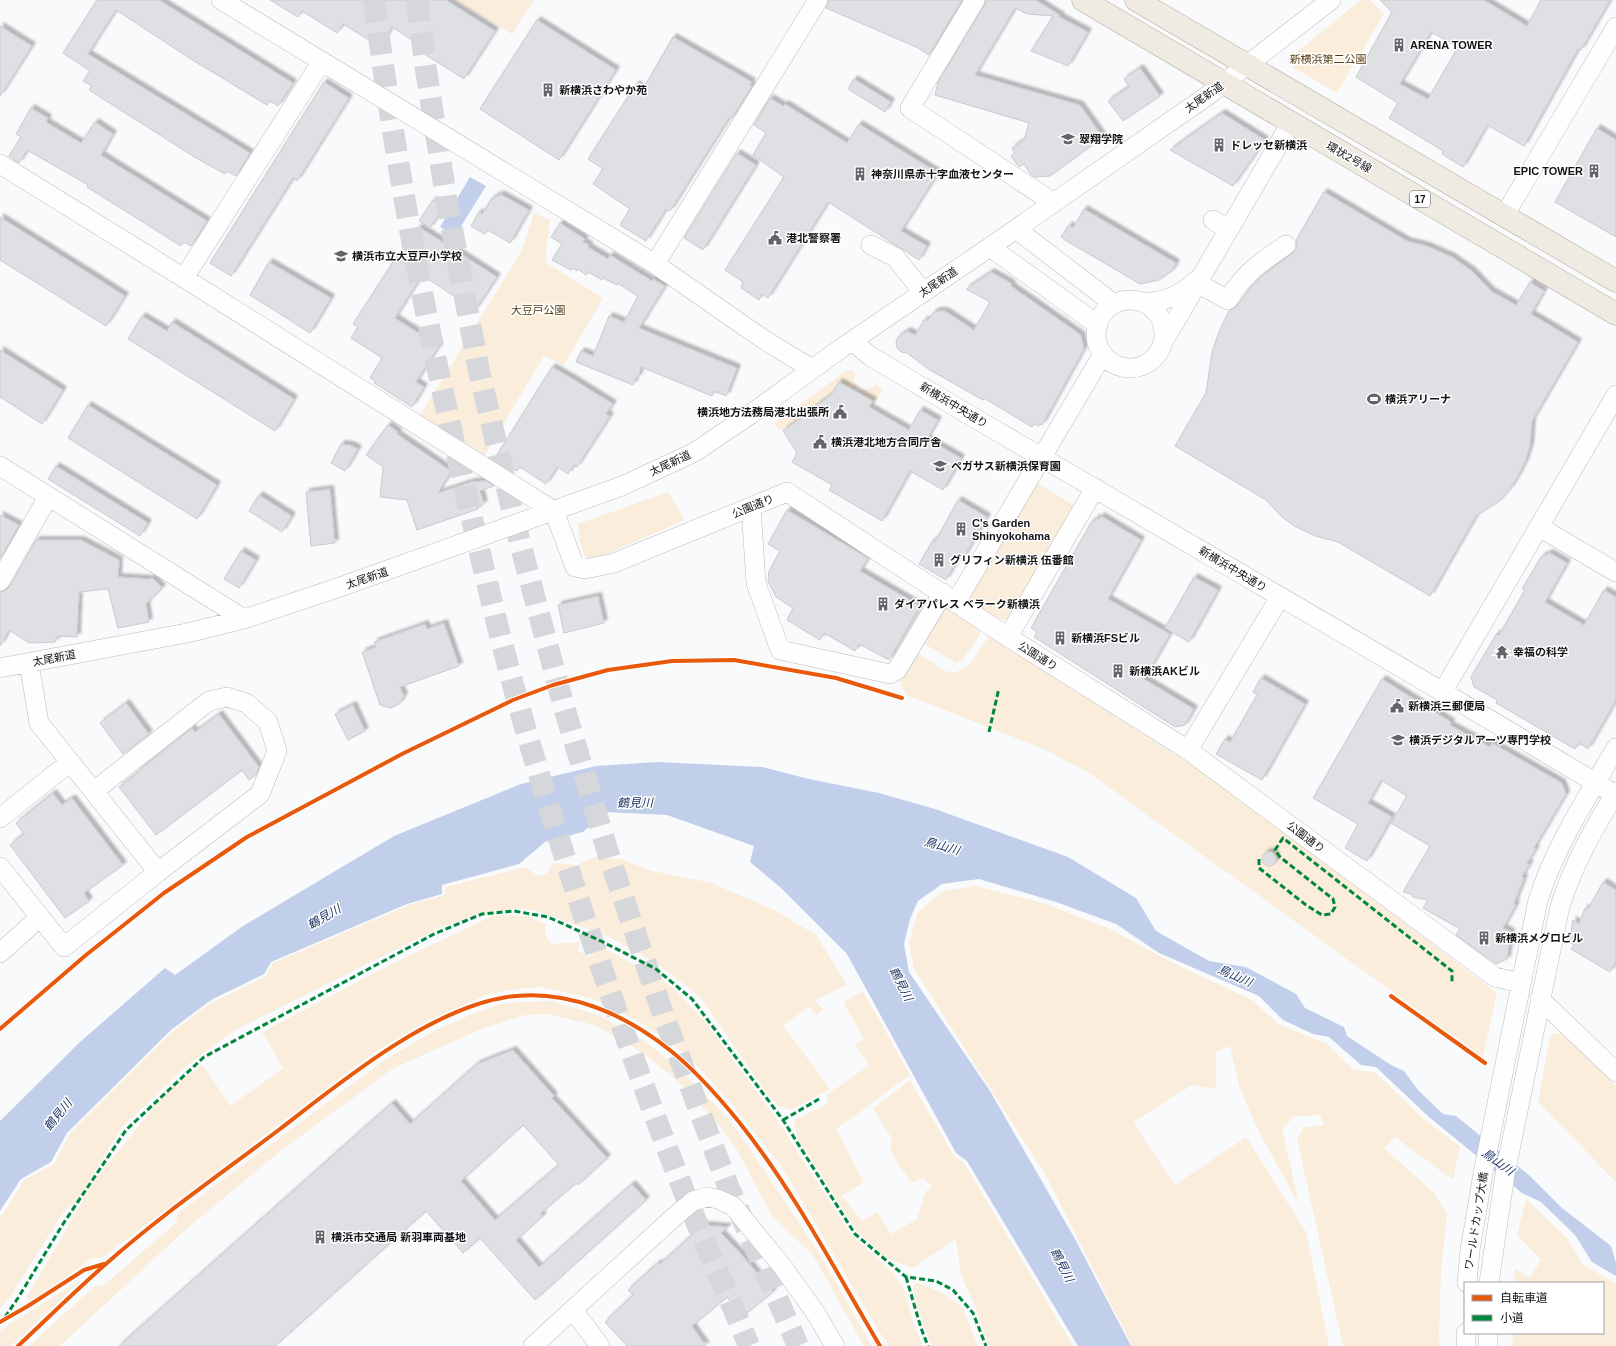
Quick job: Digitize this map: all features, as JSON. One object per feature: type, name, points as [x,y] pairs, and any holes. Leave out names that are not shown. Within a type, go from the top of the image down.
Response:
[{"type":"main road","name":"環状2号線","points":[[1083,0],[1616,314]]},
{"type":"main road","name":"17","points":[[1136,0],[1616,281]]},
{"type":"street","points":[[654,264],[818,0]]},
{"type":"street","points":[[975,0],[910,108],[1054,203]]},
{"type":"street","name":"太尾新道","points":[[0,668],[187,632],[244,619],[343,586],[622,486],[695,452],[751,414],[852,341],[1054,203],[1224,84],[1331,0]]},
{"type":"street","points":[[227,1],[322,61],[654,264],[763,340],[812,369]]},
{"type":"street","points":[[1504,216],[1616,27]]},
{"type":"street","points":[[184,278],[322,61]]},
{"type":"street","points":[[1198,280],[1164,300],[1143,302],[1129,300],[1114,304],[1104,313],[1098,325],[1097,335],[1103,354],[1112,362],[1132,368],[1142,366],[1158,353],[1198,280],[1221,225],[1291,123]]},
{"type":"street","points":[[0,164],[554,511]]},
{"type":"street","points":[[1016,229],[1114,304]]},
{"type":"street","points":[[871,244],[895,257],[923,292]]},
{"type":"street","points":[[1198,280],[1228,300],[1243,279],[1258,263],[1286,245]]},
{"type":"street","points":[[990,247],[1098,325]]},
{"type":"street","points":[[1143,302],[1159,315],[1164,329],[1162,344]]},
{"type":"street","name":"新横浜中央通り","points":[[852,341],[870,356],[1041,458],[1095,488],[1616,793]]},
{"type":"street","points":[[751,507],[756,583],[780,650],[890,674],[897,670],[949,598],[1041,458],[1103,354]]},
{"type":"street","points":[[1443,691],[1616,395]]},
{"type":"street","points":[[0,466],[244,619]]},
{"type":"street","points":[[1008,637],[1095,488]]},
{"type":"street","name":"公園通り","points":[[554,511],[575,566],[585,569],[614,563],[787,492],[1008,637],[1188,750],[1495,977],[1521,983]]},
{"type":"street","points":[[0,581],[48,497]]},
{"type":"street","points":[[1539,527],[1616,572]]},
{"type":"street","points":[[1188,750],[1280,597]]},
{"type":"street","points":[[29,662],[39,723],[158,872]]},
{"type":"street","points":[[0,867],[64,947],[158,872],[260,794],[277,751],[268,722],[246,703],[227,697],[209,701],[94,791]]},
{"type":"street","name":"ワールドカップ大橋","points":[[1467,1282],[1476,1214],[1499,1088],[1532,923],[1544,880],[1561,843],[1616,748]]},
{"type":"street","points":[[0,818],[70,762]]},
{"type":"street","name":"ワールドカップ大橋","points":[[1489,1282],[1497,1219],[1518,1105],[1554,930],[1566,886],[1581,853],[1616,793]]},
{"type":"street","points":[[0,953],[40,918]]},
{"type":"street","points":[[1540,999],[1616,1072]]},
{"type":"street","points":[[533,1346],[674,1217],[693,1201],[707,1197],[718,1199],[733,1206],[782,1266],[815,1312],[835,1346]]},
{"type":"street","points":[[573,1310],[600,1346]]},
{"type":"street","points":[[1466,1334],[1466,1346]]},
{"type":"street","points":[[1488,1334],[1488,1346]]},
{"type":"green space","points":[[455,0],[534,0],[512,34]]},
{"type":"green space","name":"新横浜第二公園","points":[[1361,0],[1370,0],[1384,14],[1337,93],[1294,68],[1292,56]]},
{"type":"green space","name":"大豆戸公園","points":[[534,213],[550,220],[545,262],[603,298],[564,365],[544,356],[484,456],[419,417],[522,250]]},
{"type":"green space","points":[[850,370],[855,373],[854,380],[857,386],[855,390],[839,382],[831,395],[783,431],[776,427],[774,423],[846,371]]},
{"type":"green space","points":[[875,384],[883,389],[873,406],[871,405],[873,401],[860,393],[862,390],[872,388]]},
{"type":"green space","points":[[1034,481],[1077,507],[1010,619],[1003,620],[985,611],[969,598]]},
{"type":"green space","points":[[668,492],[685,520],[593,560],[589,560],[581,547],[578,524]]},
{"type":"green space","points":[[946,605],[980,627],[980,635],[962,660],[956,663],[923,643]]},
{"type":"green space","points":[[989,636],[1199,770],[1269,820],[1497,993],[1483,1057],[1089,773],[1044,749],[906,695],[898,679],[915,651],[945,671],[955,673],[971,663]]},
{"type":"green space","points":[[597,856],[620,859],[652,871],[712,883],[774,910],[816,935],[847,985],[815,1000],[823,1010],[816,1015],[809,1007],[783,1025],[830,1089],[791,1110],[779,1106],[766,1092],[700,997],[659,965],[610,937],[537,911],[518,908],[486,912],[441,927],[235,1030],[185,1067],[122,1127],[77,1201],[63,1213],[10,1297],[0,1308],[0,1219],[24,1180],[54,1164],[70,1133],[173,1031],[211,1003],[266,976],[273,963],[409,905],[445,895],[445,887],[525,867],[538,876],[547,874],[552,863],[577,865]]},
{"type":"green space","points":[[975,886],[1043,903],[1108,928],[1173,963],[1252,1000],[1278,1024],[1327,1044],[1354,1070],[1375,1072],[1427,1122],[1460,1146],[1453,1180],[1395,1137],[1384,1148],[1433,1192],[1447,1214],[1441,1272],[1440,1346],[1343,1346],[1297,1139],[1304,1127],[1324,1125],[1320,1115],[1294,1116],[1282,1129],[1299,1205],[1256,1126],[1239,1086],[1230,1046],[1216,1052],[1216,1089],[1192,1085],[1133,1122],[1175,1185],[1246,1137],[1306,1232],[1329,1346],[1132,1346],[1046,1176],[914,969],[909,943],[918,912],[943,891]]},
{"type":"green space","points":[[494,915],[526,916],[546,924],[545,935],[552,944],[580,942],[578,950],[588,957],[603,948],[652,974],[672,987],[706,1023],[773,1114],[852,1236],[891,1271],[903,1287],[915,1328],[923,1346],[888,1346],[781,1166],[731,1103],[688,1056],[640,1022],[591,998],[540,987],[508,990],[489,994],[431,1019],[376,1051],[103,1257],[90,1259],[78,1269],[30,1301],[26,1298],[95,1180],[168,1090],[202,1065],[231,1106],[283,1068],[262,1032],[386,967]]},
{"type":"green space","points":[[863,991],[910,1075],[836,1129],[864,1182],[842,1196],[862,1221],[877,1212],[891,1234],[917,1219],[925,1192],[932,1187],[924,1178],[911,1183],[890,1151],[892,1139],[873,1108],[910,1080],[954,1156],[964,1163],[1073,1346],[989,1346],[975,1306],[961,1275],[956,1239],[913,1268],[886,1258],[856,1230],[798,1138],[794,1120],[827,1104],[827,1095],[869,1065],[855,1045],[864,1039],[843,1002]]},
{"type":"green space","points":[[551,1001],[599,1015],[642,1039],[680,1069],[727,1117],[817,1250],[872,1346],[864,1346],[813,1255],[771,1215],[739,1153],[719,1125],[678,1081],[637,1049],[594,1025],[549,1014],[525,1015],[481,1029],[392,1069],[278,1153],[184,1231],[60,1346],[29,1346],[95,1286],[104,1285],[176,1223],[178,1213],[386,1059],[438,1029],[500,1004]]},
{"type":"green space","points":[[1561,1033],[1616,1086],[1616,1182],[1538,1102],[1550,1037],[1553,1034]]},
{"type":"green space","points":[[1526,1199],[1568,1239],[1581,1263],[1616,1284],[1616,1346],[1513,1346],[1512,1334],[1604,1334],[1604,1282],[1514,1282],[1515,1268],[1530,1278],[1541,1260],[1517,1235]]},
{"type":"green space","points":[[84,1278],[11,1346],[0,1346],[0,1332],[8,1325]]},
{"type":"green space","points":[[916,1282],[944,1294],[963,1308],[978,1346],[931,1346],[916,1303],[913,1287]]},
{"type":"water","points":[[470,177],[486,186],[455,236],[440,227]]},
{"type":"water","points":[[657,762],[762,767],[809,779],[879,793],[935,809],[1068,857],[1136,898],[1156,931],[1209,961],[1246,967],[1296,994],[1305,1008],[1344,1027],[1347,1036],[1391,1065],[1404,1071],[1418,1090],[1443,1114],[1456,1116],[1530,1176],[1562,1208],[1611,1246],[1616,1263],[1616,1276],[1592,1262],[1575,1235],[1541,1202],[1522,1193],[1429,1117],[1376,1067],[1361,1065],[1329,1037],[1313,1034],[1283,1020],[1259,996],[1159,953],[1116,924],[1056,902],[979,879],[942,884],[918,901],[910,919],[904,944],[909,972],[990,1091],[1075,1239],[1131,1346],[1078,1346],[967,1161],[956,1153],[847,954],[781,888],[750,862],[754,846],[667,815],[605,812],[583,832],[545,842],[519,864],[442,885],[442,894],[407,904],[271,962],[264,974],[211,1000],[171,1030],[67,1133],[51,1162],[21,1179],[0,1211],[0,1121],[80,1042],[165,968],[175,975],[243,926],[394,836],[521,784],[596,766]]},
{"type":"building","points":[[97,0],[159,0],[293,83],[278,106],[270,101],[267,105],[194,61],[116,10],[88,54],[250,153],[236,176],[227,171],[225,174],[196,158],[89,90],[92,86],[83,81],[90,71],[63,53]]},
{"type":"building","points":[[270,0],[446,0],[495,31],[464,79],[418,50],[421,46],[392,27],[380,47],[343,24],[337,33],[302,11],[298,17]]},
{"type":"building","points":[[829,0],[962,0],[929,55],[918,48],[826,8]]},
{"type":"building","points":[[986,0],[1036,0],[1061,16],[1058,16],[1088,32],[1068,66],[1031,51],[1053,16],[1027,14],[1015,8],[975,75],[1080,105],[1103,137],[1050,176],[1035,177],[1031,175],[1024,164],[1019,167],[1011,156],[1015,153],[1012,148],[1024,140],[1029,123],[935,95],[938,82],[984,6]]},
{"type":"building","points":[[1380,0],[1484,0],[1527,26],[1541,0],[1610,0],[1581,50],[1578,49],[1524,146],[1487,125],[1463,167],[1442,154],[1443,151],[1389,118],[1398,103],[1356,77],[1392,12]],"holes":[[[1431,32],[1458,47],[1428,99],[1400,84]]]},
{"type":"building","name":"新横浜さわやか苑","points":[[537,20],[616,70],[559,160],[480,109]]},
{"type":"building","points":[[0,26],[32,46],[0,96]]},
{"type":"building","points":[[673,37],[752,82],[750,85],[752,86],[731,119],[729,118],[670,211],[666,209],[646,241],[620,225],[630,209],[593,184],[603,169],[588,159],[636,84],[643,89]]},
{"type":"building","points":[[1140,68],[1160,96],[1123,121],[1108,101],[1129,87],[1124,79]]},
{"type":"building","points":[[854,79],[891,102],[885,112],[848,89]]},
{"type":"building","points":[[324,82],[349,98],[297,181],[293,178],[231,276],[210,263]]},
{"type":"building","name":"神奈川県赤十字血液センター","points":[[770,98],[783,106],[785,104],[847,143],[859,124],[938,173],[901,231],[927,246],[919,260],[828,202],[768,298],[762,294],[759,300],[741,288],[743,282],[725,270],[784,177],[753,155],[766,133],[754,125]]},
{"type":"building","points":[[31,108],[48,118],[46,122],[81,143],[95,122],[113,134],[101,155],[207,221],[191,246],[184,242],[181,246],[87,187],[88,185],[27,150],[19,163],[9,156],[21,137],[16,134]]},
{"type":"building","name":"ドレッセ新横浜","points":[[1222,113],[1265,140],[1233,186],[1170,150]]},
{"type":"building","name":"EPIC TOWER","points":[[1597,128],[1616,140],[1616,237],[1555,202]]},
{"type":"building","points":[[737,153],[756,165],[703,250],[684,238]]},
{"type":"building","name":"横浜アリーナ","points":[[1324,192],[1407,241],[1427,246],[1452,257],[1472,271],[1491,291],[1516,305],[1530,282],[1544,291],[1531,314],[1578,342],[1532,421],[1530,446],[1525,462],[1518,476],[1510,489],[1498,502],[1476,516],[1430,596],[1338,542],[1315,536],[1294,526],[1281,516],[1266,500],[1175,446],[1206,393],[1212,352],[1220,329],[1229,311],[1237,306],[1249,289],[1261,277],[1296,250],[1296,240]]},
{"type":"building","points":[[500,194],[529,210],[510,243],[488,230],[485,234],[471,226],[479,212],[482,214],[492,198],[494,199],[496,195],[498,197]]},
{"type":"building","points":[[433,200],[443,207],[430,228],[419,221]]},
{"type":"building","points":[[1084,209],[1176,263],[1172,271],[1159,280],[1140,284],[1065,240],[1061,237],[1069,225],[1073,228]]},
{"type":"building","points":[[0,217],[125,296],[106,326],[0,260]]},
{"type":"building","points":[[560,223],[585,239],[583,242],[589,245],[588,247],[608,259],[610,255],[652,281],[653,279],[665,286],[639,328],[737,368],[726,396],[714,391],[712,396],[641,367],[638,378],[636,377],[633,385],[576,362],[581,351],[593,356],[609,316],[624,322],[638,296],[617,283],[617,285],[603,278],[602,280],[588,272],[586,275],[578,269],[577,271],[572,268],[571,270],[552,260],[562,244],[551,237]]},
{"type":"building","points":[[419,227],[497,277],[475,310],[422,275],[395,318],[439,346],[416,382],[424,387],[412,407],[374,383],[375,381],[370,378],[382,358],[351,338],[358,327],[353,324],[395,259],[398,261]]},
{"type":"building","points":[[269,262],[331,298],[310,333],[250,295]]},
{"type":"building","points":[[991,272],[1012,284],[1011,286],[1081,335],[1084,349],[1042,425],[1040,424],[1039,426],[1034,424],[1032,427],[984,398],[983,400],[928,369],[907,353],[901,352],[897,348],[896,342],[898,337],[907,331],[915,335],[924,320],[928,320],[934,312],[945,311],[974,330],[990,302],[966,289]]},
{"type":"building","points":[[142,316],[167,331],[172,322],[294,399],[275,431],[128,339]]},
{"type":"building","points":[[0,350],[63,390],[42,424],[0,397]]},
{"type":"building","points":[[552,367],[613,404],[606,414],[610,416],[577,467],[574,465],[568,474],[557,467],[546,484],[520,467],[517,471],[495,458]]},
{"type":"building","points":[[839,382],[873,401],[869,407],[909,430],[920,410],[938,420],[927,439],[961,458],[943,490],[910,471],[882,521],[829,490],[832,485],[792,462],[797,453],[783,431],[831,395]]},
{"type":"building","points":[[88,405],[217,485],[197,519],[68,438]]},
{"type":"building","points":[[388,425],[398,432],[397,434],[451,471],[438,493],[471,482],[486,481],[494,486],[480,491],[484,504],[477,507],[478,509],[417,530],[407,500],[380,497],[383,467],[366,455]]},
{"type":"building","points":[[341,444],[350,445],[358,449],[345,471],[331,463]]},
{"type":"building","points":[[56,466],[148,523],[140,536],[48,479]]},
{"type":"building","points":[[330,489],[335,543],[311,546],[306,492]]},
{"type":"building","points":[[259,495],[292,516],[282,532],[249,511]]},
{"type":"building","name":"C's Garden Shinyokohama","points":[[958,500],[987,517],[964,557],[960,555],[946,580],[919,564],[933,540],[935,542]]},
{"type":"building","points":[[787,510],[868,558],[860,571],[920,606],[889,660],[859,644],[855,651],[824,633],[820,640],[787,620],[793,608],[776,597],[768,581],[769,571],[780,551],[768,544]]},
{"type":"building","points":[[0,515],[19,525],[0,559]]},
{"type":"building","points":[[1101,516],[1141,540],[1108,599],[1170,634],[1144,679],[1194,709],[1185,725],[1175,727],[1034,637],[1037,632],[1031,628],[1092,521],[1094,522],[1096,518],[1099,519]]},
{"type":"building","points":[[36,540],[81,540],[119,560],[118,577],[153,578],[162,588],[146,604],[149,622],[118,628],[108,589],[79,592],[77,637],[58,636],[55,642],[29,643],[9,630],[0,646],[0,592],[5,591],[10,586]]},
{"type":"building","points":[[241,551],[256,560],[239,588],[224,579]]},
{"type":"building","points":[[1550,553],[1567,563],[1545,602],[1584,625],[1604,590],[1616,597],[1616,700],[1588,749],[1579,743],[1575,749],[1496,703],[1497,700],[1474,687],[1471,677],[1497,633],[1499,635],[1525,590],[1522,589],[1541,557]]},
{"type":"building","points":[[1194,577],[1218,590],[1189,642],[1165,628]]},
{"type":"building","points":[[598,596],[604,623],[564,633],[558,605]]},
{"type":"building","points":[[444,623],[459,666],[400,687],[404,696],[399,704],[391,708],[380,705],[362,652],[376,647],[374,642],[425,624],[427,629]]},
{"type":"building","points":[[1261,678],[1305,704],[1262,780],[1216,754],[1225,739],[1230,742],[1257,695],[1253,692]]},
{"type":"building","points":[[1382,679],[1451,722],[1450,725],[1490,747],[1492,743],[1562,783],[1566,794],[1534,848],[1536,849],[1527,863],[1530,864],[1522,876],[1524,878],[1514,904],[1516,905],[1503,928],[1511,932],[1507,959],[1496,964],[1456,935],[1460,929],[1423,908],[1428,900],[1413,897],[1411,894],[1403,892],[1430,846],[1391,823],[1407,796],[1381,780],[1368,803],[1392,817],[1367,861],[1345,848],[1358,824],[1313,798]]},
{"type":"building","points":[[126,703],[149,734],[123,754],[100,723]]},
{"type":"building","points":[[353,705],[365,731],[348,740],[335,714]]},
{"type":"building","points":[[219,714],[259,767],[256,775],[249,780],[242,770],[156,835],[119,787],[192,728],[195,732]]},
{"type":"building","points":[[53,793],[62,805],[72,798],[123,865],[84,893],[89,901],[65,918],[10,845],[24,834],[16,823]]},
{"type":"building","points":[[1269,852],[1274,854],[1276,859],[1274,864],[1269,866],[1264,864],[1262,859],[1264,854]]},
{"type":"building","points":[[1603,882],[1616,890],[1616,961],[1610,972],[1571,949],[1574,945],[1569,942],[1573,920],[1579,924],[1585,908],[1588,909]]},
{"type":"building","name":"横浜市交通局 新羽車両基地","points":[[513,1050],[554,1096],[552,1098],[607,1158],[578,1185],[576,1183],[540,1214],[543,1216],[516,1240],[539,1267],[632,1184],[646,1200],[535,1300],[480,1238],[463,1253],[426,1211],[275,1346],[119,1346],[392,1103],[410,1124],[477,1064]],"holes":[[[523,1125],[559,1165],[495,1220],[461,1181]]]},
{"type":"building","points":[[703,1225],[728,1227],[721,1233],[773,1292],[743,1316],[727,1297],[692,1326],[706,1346],[627,1346],[605,1322],[633,1295],[628,1290],[658,1263],[660,1264]]},
{"type":"tunnel","points":[[374,0],[382,61],[402,183],[424,304],[464,485],[522,717],[558,835],[616,1011],[681,1184],[749,1346]]},
{"type":"tunnel","points":[[417,0],[426,70],[447,203],[479,371],[520,543],[564,707],[610,859],[663,1014],[728,1186],[798,1346]]},
{"type":"marked path","points":[[989,732],[999,688]]},
{"type":"marked path","points":[[1259,859],[1259,868],[1306,905],[1322,915],[1331,914],[1335,907],[1333,899],[1280,857],[1275,850],[1283,838],[1452,971],[1452,984]]},
{"type":"marked path","points":[[5,1317],[63,1224],[126,1130],[204,1057],[434,934],[482,914],[514,911],[548,917],[601,941],[656,969],[692,999],[783,1120],[855,1234],[906,1277],[936,1281],[953,1290],[973,1313],[986,1346]]},
{"type":"marked path","points":[[783,1120],[819,1099]]},
{"type":"marked path","points":[[906,1277],[921,1328],[928,1346]]},
{"type":"cycle path","points":[[0,1029],[86,955],[164,893],[247,837],[402,754],[513,700],[553,685],[608,670],[672,661],[734,660],[836,678],[902,698]]},
{"type":"cycle path","points":[[18,1346],[96,1273],[149,1228],[330,1090],[387,1050],[447,1016],[477,1004],[507,997],[529,995],[551,996],[573,1000],[615,1015],[653,1038],[681,1059],[715,1094],[739,1122],[778,1175],[813,1231],[880,1346]]},
{"type":"cycle path","points":[[1391,996],[1485,1063]]},
{"type":"cycle path","points":[[0,1322],[84,1270],[104,1264]]},
{"type":"place","name":"ARENA TOWER","points":[[1399,45]]},
{"type":"place","name":"新横浜さわやか苑","points":[[548,90]]},
{"type":"place","name":"翠翔学院","points":[[1068,139]]},
{"type":"place","name":"ドレッセ新横浜","points":[[1219,145]]},
{"type":"place","name":"EPIC TOWER","points":[[1594,171]]},
{"type":"place","name":"神奈川県赤十字血液センター","points":[[860,174]]},
{"type":"place","name":"港北警察署","points":[[775,238]]},
{"type":"place","name":"横浜市立大豆戸小学校","points":[[341,256]]},
{"type":"place","name":"横浜アリーナ","points":[[1374,399]]},
{"type":"place","name":"横浜地方法務局港北出張所","points":[[840,412]]},
{"type":"place","name":"横浜港北地方合同庁舎","points":[[820,442]]},
{"type":"place","name":"ペガサス新横浜保育園","points":[[940,466]]},
{"type":"place","name":"C's Garden Shinyokohama","points":[[961,529]]},
{"type":"place","name":"グリフィン新横浜 伍番館","points":[[939,560]]},
{"type":"place","name":"ダイアパレス ベラーク新横浜","points":[[883,604]]},
{"type":"place","name":"新横浜FSビル","points":[[1060,638]]},
{"type":"place","name":"幸福の科学","points":[[1502,652]]},
{"type":"place","name":"新横浜AKビル","points":[[1118,671]]},
{"type":"place","name":"新横浜三郵便局","points":[[1397,706]]},
{"type":"place","name":"横浜デジタルアーツ専門学校","points":[[1398,740]]},
{"type":"place","name":"新横浜メグロビル","points":[[1484,938]]},
{"type":"place","name":"横浜市交通局 新羽車両基地","points":[[320,1237]]},
{"type":"water label","name":"鶴見川","points":[[635,803]]},
{"type":"water label","name":"鳥山川","points":[[942,846]]},
{"type":"water label","name":"鶴見川","points":[[324,917]]},
{"type":"water label","name":"鳥山川","points":[[1235,976]]},
{"type":"water label","name":"鶴見川","points":[[901,984]]},
{"type":"water label","name":"鶴見川","points":[[58,1115]]},
{"type":"water label","name":"鳥山川","points":[[1498,1162]]},
{"type":"water label","name":"鶴見川","points":[[1062,1265]]}]
